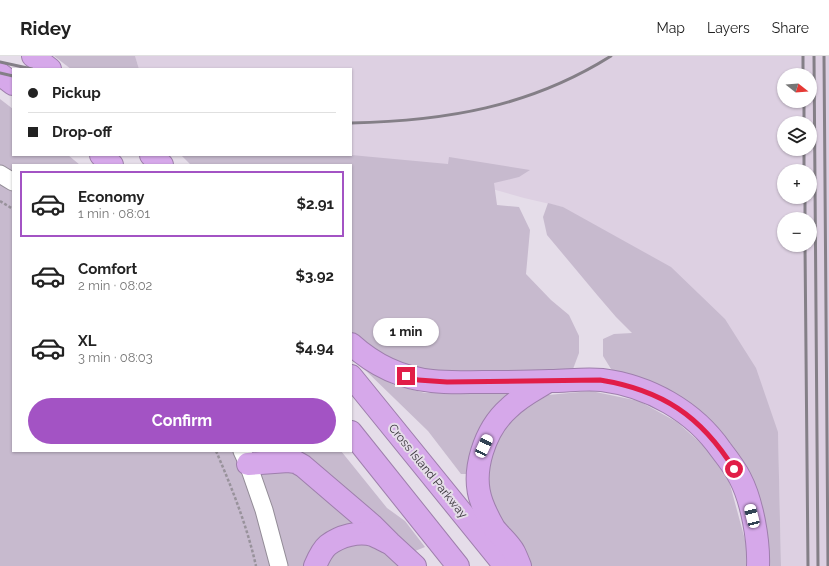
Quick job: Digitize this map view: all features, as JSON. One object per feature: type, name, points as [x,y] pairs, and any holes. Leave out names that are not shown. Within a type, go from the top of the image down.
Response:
[{"type":"highway","points":[[34,56],[49,68]]},
{"type":"highway","points":[[0,74],[12,83]]},
{"type":"highway","points":[[102,156],[111,164]]},
{"type":"highway","points":[[152,156],[161,164]]},
{"type":"highway","points":[[352,345],[366,356],[393,372],[418,380],[447,382],[600,380],[614,382],[645,391],[662,399],[691,417],[718,444],[740,478],[747,496],[752,516],[756,538],[758,566]]},
{"type":"highway","name":"Cross Island Parkway","points":[[352,377],[505,566]]},
{"type":"highway","points":[[520,566],[513,551],[494,528],[482,503],[479,492],[478,471],[484,446],[497,421],[518,400],[548,381]]},
{"type":"highway","points":[[352,433],[458,566]]},
{"type":"highway","points":[[245,457],[296,462],[303,466],[356,510],[415,566]]},
{"type":"highway","points":[[315,566],[327,546],[335,540],[345,536],[364,534],[374,535],[390,543]]},
{"type":"street","points":[[0,174],[12,181]]},
{"type":"street","points":[[245,457],[264,510],[279,566]]},
{"type":"path","points":[[0,201],[12,208]]},
{"type":"path","points":[[216,452],[230,483],[244,522],[256,566]]},
{"type":"shaded area","points":[[54,56],[135,56],[139,68],[70,68]]},
{"type":"shaded area","points":[[135,56],[829,56],[829,566],[781,566],[778,432],[563,207],[524,198],[450,177],[352,155],[352,68],[139,68]]},
{"type":"shaded area","points":[[0,99],[12,108],[12,156],[69,156],[79,164],[12,164],[12,452],[298,452],[404,566],[0,566]]},
{"type":"shaded area","points":[[352,155],[448,164],[449,157],[530,170],[519,177],[494,183],[497,205],[519,207],[530,230],[526,274],[551,300],[569,315],[579,336],[579,353],[573,369],[566,372],[420,372],[387,360],[352,337],[352,164],[190,164],[182,156]]},
{"type":"shaded area","points":[[548,203],[563,207],[671,267],[725,319],[756,368],[778,432],[781,566],[768,566],[768,540],[747,473],[623,376],[611,369],[603,356],[603,339],[614,334],[632,333],[616,317],[547,235],[543,217]]},
{"type":"shaded area","points":[[361,366],[394,385],[425,393],[510,393],[490,413],[475,438],[468,474],[461,474],[428,431]]},
{"type":"shaded area","points":[[591,391],[639,401],[677,422],[705,447],[729,481],[747,547],[746,566],[532,566],[504,530],[489,501],[486,472],[493,444],[514,417],[548,395]]},
{"type":"shaded area","points":[[300,452],[342,452],[387,508],[405,521],[425,547],[415,551]]},
{"type":"railway","points":[[352,123],[420,119],[486,108],[549,88],[611,56]]},
{"type":"railway","points":[[803,56],[803,68]]},
{"type":"railway","points":[[814,56],[818,566]]},
{"type":"railway","points":[[824,56],[828,566]]},
{"type":"railway","points":[[0,62],[27,68]]},
{"type":"railway","points":[[0,73],[12,76]]},
{"type":"railway","points":[[804,108],[804,116]]},
{"type":"railway","points":[[804,156],[804,164]]},
{"type":"railway","points":[[805,204],[805,212]]},
{"type":"railway","points":[[805,252],[808,566]]},
{"type":"route","points":[[406,376],[418,380],[447,382],[600,380],[614,382],[645,391],[677,407],[691,417],[718,444],[734,469]]}]
